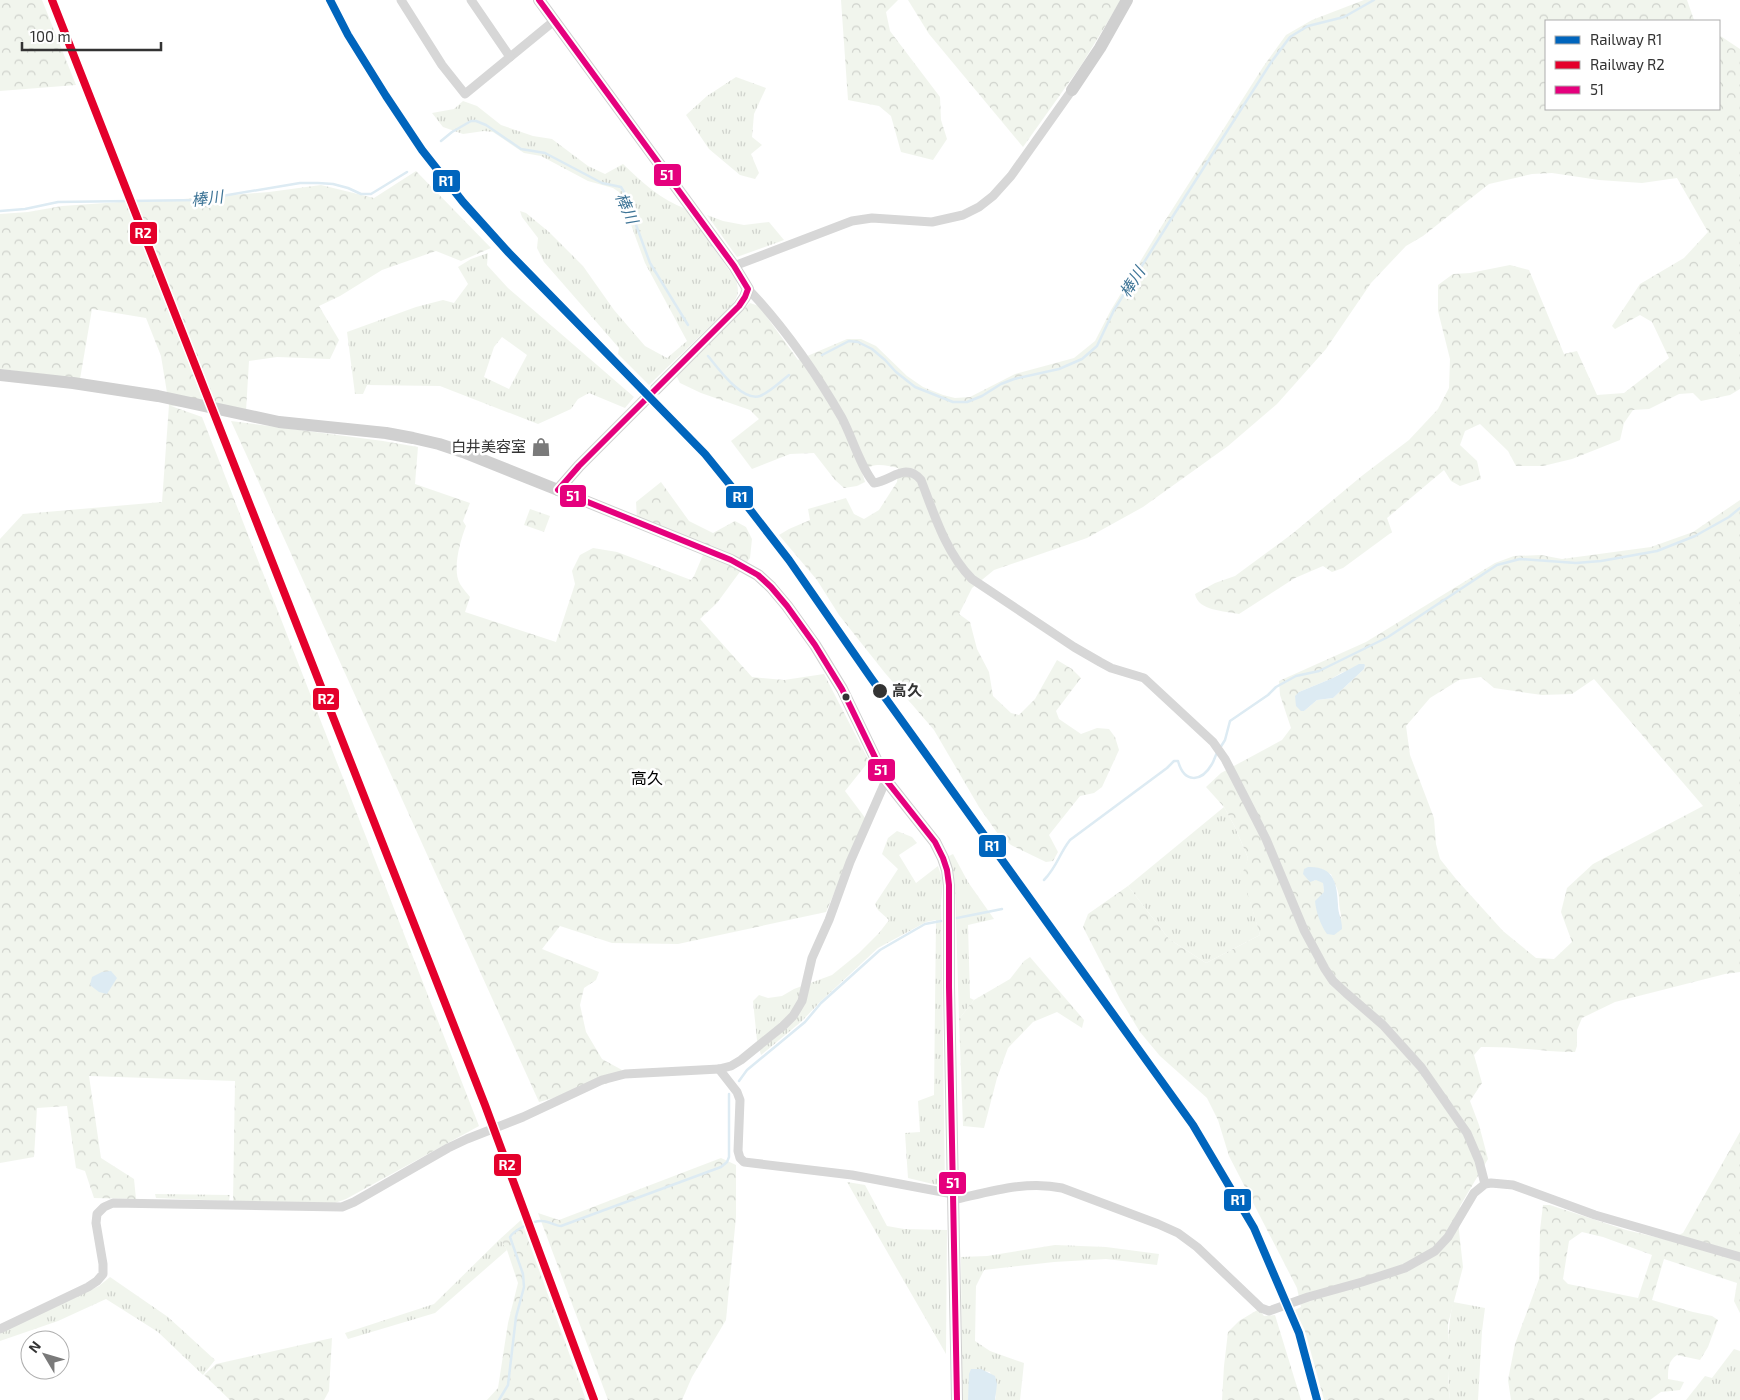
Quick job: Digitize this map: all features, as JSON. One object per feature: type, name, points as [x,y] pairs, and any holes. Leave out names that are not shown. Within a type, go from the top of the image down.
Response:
[{"type":"main road","points":[[540,0],[734,266],[748,289],[746,298],[739,306],[656,388]]},
{"type":"main road","points":[[1072,90],[1100,48],[1126,0]]},
{"type":"main road","points":[[0,374],[158,396],[279,422],[386,433],[439,444],[731,560],[758,575],[781,598],[815,645],[842,690],[886,780],[935,842],[944,858],[947,870],[956,1400]]},
{"type":"main road","points":[[558,490],[578,466],[642,403]]},
{"type":"street","points":[[401,0],[442,65],[465,94],[554,21]]},
{"type":"street","points":[[471,0],[510,58]]},
{"type":"street","points":[[734,266],[852,220],[872,218],[932,222],[963,214],[979,207],[993,196],[1011,176],[1072,90]]},
{"type":"street","points":[[748,289],[772,316],[813,373],[842,420],[874,483],[909,471],[916,474],[921,480],[952,554],[962,569],[980,585],[1074,647],[1111,668],[1144,678],[1200,728],[1215,745],[1242,792],[1266,840],[1304,930],[1325,969],[1340,987],[1389,1031],[1421,1067],[1467,1133],[1479,1161],[1485,1184]]},
{"type":"street","points":[[0,1329],[96,1282],[103,1274],[96,1223],[97,1214],[104,1207],[113,1203],[342,1207],[454,1145],[523,1118],[602,1080],[625,1074],[720,1069],[731,1066],[741,1060],[783,1026],[793,1016],[802,1001],[812,958],[829,920],[850,862],[886,780]]},
{"type":"street","points":[[720,1069],[737,1092],[740,1100],[738,1151],[740,1158],[744,1162],[852,1175],[953,1197],[1028,1185],[1046,1184],[1062,1188],[1158,1224],[1178,1234],[1197,1247],[1261,1308],[1269,1311],[1397,1270],[1435,1250],[1448,1237],[1474,1193],[1485,1184],[1513,1185],[1595,1215],[1740,1257]]},
{"type":"green space","points":[[0,0],[42,0],[76,85],[0,91]]},
{"type":"green space","points":[[841,0],[898,0],[886,12],[890,31],[940,97],[941,120],[947,139],[933,160],[901,152],[891,116],[879,106],[848,100]]},
{"type":"green space","points":[[908,0],[1121,0],[1082,64],[1023,147],[929,34]]},
{"type":"green space","points":[[1364,0],[1687,0],[1694,20],[1545,20],[1545,110],[1720,110],[1720,36],[1740,49],[1740,389],[1730,395],[1701,401],[1693,393],[1679,394],[1649,409],[1633,410],[1624,423],[1620,440],[1572,459],[1543,466],[1516,466],[1508,451],[1480,424],[1465,431],[1460,445],[1477,461],[1481,479],[1460,486],[1451,481],[1444,470],[1387,518],[1392,532],[1343,568],[1332,572],[1323,566],[1295,578],[1239,614],[1213,609],[1201,604],[1195,594],[1215,583],[1235,576],[1292,534],[1363,475],[1409,440],[1438,409],[1449,388],[1450,359],[1438,311],[1438,285],[1453,274],[1470,273],[1510,265],[1529,270],[1564,354],[1577,351],[1597,395],[1624,393],[1669,358],[1652,322],[1640,315],[1615,329],[1612,326],[1640,284],[1684,258],[1708,232],[1677,178],[1642,183],[1599,180],[1552,173],[1532,174],[1489,184],[1423,236],[1406,246],[1371,283],[1326,349],[1277,404],[1228,446],[1143,507],[1087,538],[994,570],[972,588],[959,614],[970,622],[977,649],[989,672],[993,696],[1011,713],[1019,715],[1035,699],[1057,660],[1072,669],[1081,678],[1056,711],[1059,719],[1081,734],[1097,728],[1109,729],[1115,737],[1119,750],[1102,787],[1094,793],[1080,796],[1049,835],[1058,852],[1053,861],[1046,862],[1011,845],[998,834],[979,807],[934,730],[885,673],[839,615],[817,580],[779,535],[810,520],[808,509],[846,498],[854,514],[864,519],[879,510],[897,482],[898,468],[883,465],[870,467],[862,472],[865,482],[857,486],[844,488],[835,480],[814,453],[790,454],[752,469],[731,441],[759,419],[750,410],[701,393],[680,383],[676,375],[750,303],[759,306],[798,360],[847,339],[861,339],[876,346],[907,376],[923,387],[955,398],[970,397],[1015,374],[1074,358],[1095,341],[1111,310],[1161,227],[1263,67],[1286,35],[1312,20]]},
{"type":"green space","points":[[736,77],[766,88],[754,114],[752,137],[762,145],[751,154],[759,173],[755,179],[740,175],[709,149],[686,115],[707,96]]},
{"type":"green space","points":[[463,101],[477,106],[501,125],[533,136],[552,139],[588,166],[605,174],[623,164],[660,195],[686,209],[736,280],[738,293],[732,305],[649,385],[618,354],[619,348],[544,262],[537,248],[538,238],[522,217],[520,211],[526,213],[549,232],[583,266],[614,310],[645,346],[667,358],[687,341],[645,263],[619,192],[613,188],[588,181],[541,156],[524,153],[493,132],[484,131],[463,134],[443,127],[432,113],[454,109]]},
{"type":"green space","points":[[416,171],[491,248],[461,261],[436,251],[382,270],[340,296],[319,306],[339,340],[330,359],[277,357],[249,361],[246,411],[171,406],[202,417],[479,1126],[346,1199],[332,1204],[233,1202],[235,1081],[89,1076],[101,1158],[134,1179],[136,1199],[94,1198],[85,1171],[76,1168],[67,1106],[37,1108],[34,1157],[0,1163],[0,539],[23,514],[162,502],[169,405],[161,356],[146,318],[92,309],[80,379],[0,369],[0,214],[28,212],[62,206],[147,202],[269,192],[321,185],[374,198]]},
{"type":"green space","points":[[707,215],[723,221],[744,225],[769,222],[784,240],[737,257]]},
{"type":"green space","points":[[488,253],[487,265],[508,288],[634,397],[625,408],[589,393],[578,399],[571,409],[538,424],[440,386],[367,385],[363,394],[355,394],[347,332],[416,307],[443,300],[454,303],[468,284],[458,267],[471,259]],"holes":[[[502,337],[527,355],[509,389],[484,377],[494,347]]]},
{"type":"green space","points":[[231,421],[418,447],[415,484],[470,503],[463,521],[466,526],[459,547],[457,563],[460,584],[470,597],[465,612],[556,642],[575,584],[572,571],[580,555],[593,548],[617,552],[691,580],[694,576],[706,548],[637,519],[636,502],[661,482],[689,521],[713,533],[735,521],[746,527],[752,539],[750,558],[717,603],[700,619],[752,677],[784,680],[824,674],[869,761],[845,791],[866,819],[826,912],[678,944],[612,943],[560,926],[542,949],[599,972],[596,980],[584,988],[580,1005],[586,1032],[602,1059],[622,1070],[608,1083],[539,1102]]},
{"type":"green space","points":[[1740,500],[1740,972],[1725,974],[1615,1002],[1582,1018],[1577,1030],[1575,1052],[1481,1047],[1474,1055],[1482,1083],[1470,1101],[1488,1159],[1460,1206],[1459,1231],[1463,1267],[1448,1324],[1450,1400],[1324,1400],[1305,1331],[1295,1310],[1301,1307],[1297,1288],[1229,1156],[1218,1120],[1207,1098],[1160,1056],[1140,1032],[1120,999],[1083,927],[1088,914],[1128,886],[1169,939],[1206,963],[1260,935],[1242,875],[1248,858],[1224,807],[1206,787],[1221,773],[1282,740],[1291,728],[1280,695],[1279,681],[1366,642],[1495,563],[1514,556],[1541,555],[1562,559],[1651,547],[1693,532]],"holes":[[[1365,665],[1364,669],[1333,698],[1317,700],[1304,711],[1299,692],[1341,673]],[[1481,677],[1494,688],[1542,695],[1572,694],[1594,679],[1703,806],[1593,864],[1567,888],[1561,912],[1572,942],[1554,959],[1536,958],[1503,931],[1440,859],[1436,844],[1434,818],[1410,755],[1406,726],[1430,698],[1459,680]],[[1304,869],[1331,874],[1338,892],[1342,919],[1324,892],[1323,882],[1316,879],[1314,881]]]},
{"type":"green space","points":[[530,509],[550,516],[544,532],[524,525]]},
{"type":"green space","points":[[1224,807],[1248,858],[1243,876],[1260,935],[1206,963],[1169,939],[1128,886]]},
{"type":"green space","points":[[897,831],[912,837],[917,843],[899,855],[916,883],[938,866],[943,881],[941,903],[945,1187],[908,1178],[905,1133],[920,1132],[918,1101],[934,1095],[936,920],[926,922],[878,948],[802,1021],[761,1055],[757,1040],[753,1001],[759,995],[768,998],[782,996],[794,989],[832,975],[859,953],[889,920],[878,910],[875,904],[898,869],[882,854],[888,838]]},
{"type":"green space","points":[[953,854],[968,882],[994,919],[968,925],[970,998],[974,1000],[959,1019],[955,885],[949,856]]},
{"type":"green space","points":[[1030,957],[1084,1020],[1082,1028],[1057,1012],[1033,1022],[1008,1048],[997,1078],[984,1128],[963,1126],[959,1019],[974,1000],[1010,979],[1024,961]]},
{"type":"green space","points":[[1740,1132],[1740,1313],[1734,1301],[1737,1283],[1664,1259],[1652,1300],[1712,1316],[1718,1320],[1708,1347],[1700,1360],[1677,1355],[1670,1363],[1668,1379],[1684,1382],[1680,1390],[1661,1392],[1650,1400],[1511,1400],[1508,1380],[1515,1344],[1539,1279],[1540,1230],[1543,1205],[1550,1205],[1626,1230],[1668,1240],[1683,1233]],"holes":[[[1582,1232],[1603,1237],[1652,1255],[1638,1298],[1568,1284],[1563,1279],[1569,1241]]]},
{"type":"green space","points":[[721,1158],[736,1165],[736,1217],[726,1320],[692,1377],[682,1400],[608,1400],[538,1213],[559,1220]]},
{"type":"green space","points":[[847,1182],[865,1185],[887,1226],[904,1229],[947,1230],[946,1354]]},
{"type":"green space","points":[[155,1194],[230,1195],[229,1201],[156,1198]]},
{"type":"green space","points":[[521,1220],[586,1400],[487,1400],[498,1388],[508,1323],[518,1283],[507,1250],[500,1239]]},
{"type":"green space","points":[[500,1239],[507,1250],[435,1313],[348,1339],[345,1333],[434,1304]]},
{"type":"green space","points":[[1055,1245],[1106,1247],[1159,1254],[1157,1265],[1106,1259],[1054,1262],[984,1270],[976,1286],[975,1341],[990,1351],[1024,1363],[1020,1400],[995,1400],[996,1397],[990,1372],[971,1369],[968,1400],[962,1400],[961,1257],[987,1256]]},
{"type":"green space","points":[[110,1277],[168,1317],[215,1360],[203,1375],[158,1332],[106,1299],[58,1321],[32,1330],[20,1330],[20,1334],[0,1341],[0,1332],[99,1286]]},
{"type":"green space","points":[[1453,1302],[1485,1308],[1478,1400],[1450,1400],[1448,1351]]},
{"type":"green space","points":[[1259,1309],[1264,1316],[1275,1315],[1301,1400],[1222,1400],[1228,1332],[1239,1321]]},
{"type":"green space","points":[[332,1338],[329,1391],[324,1400],[230,1400],[204,1375],[216,1364]]},
{"type":"green space","points":[[1734,1349],[1740,1351],[1740,1400],[1686,1400],[1705,1376],[1712,1378]]},
{"type":"shaded area","points":[[1359,664],[1365,665],[1364,669],[1333,698],[1317,700],[1304,711],[1301,711],[1296,706],[1295,696],[1299,692],[1333,678]]},
{"type":"shaded area","points":[[1308,867],[1324,869],[1335,883],[1342,929],[1334,935],[1327,934],[1316,910],[1315,901],[1324,892],[1323,883],[1316,880],[1310,882],[1303,874],[1304,869]]},
{"type":"shaded area","points":[[111,971],[117,978],[107,994],[99,992],[90,985],[92,977],[102,972]]},
{"type":"shaded area","points":[[971,1369],[981,1369],[995,1376],[997,1384],[995,1400],[968,1400],[969,1374]]},
{"type":"waterway","name":"棒川","points":[[822,355],[849,341],[858,342],[872,349],[915,387],[953,402],[967,402],[1014,379],[1059,369],[1082,359],[1097,346],[1114,310],[1272,61],[1290,37],[1308,26],[1344,17],[1374,0]]},
{"type":"waterway","name":"棒川","points":[[441,141],[471,121],[476,121],[486,125],[521,149],[545,153],[602,183],[621,187],[650,263],[688,325]]},
{"type":"waterway","name":"棒川","points":[[0,211],[25,209],[58,202],[198,200],[300,183],[333,184],[361,194],[371,194],[407,172]]},
{"type":"waterway","name":"棒川","points":[[708,356],[731,383],[746,394],[753,396],[760,396],[767,392],[789,375]]},
{"type":"waterway","points":[[1220,748],[1225,740],[1230,721],[1268,695],[1276,687],[1296,676],[1319,671],[1388,637],[1497,565],[1520,559],[1576,563],[1601,561],[1657,551],[1695,536],[1729,517],[1740,508]]},
{"type":"waterway","points":[[1044,880],[1070,840],[1174,761],[1178,761],[1184,773],[1188,777],[1193,778],[1203,775],[1208,770],[1217,753]]},
{"type":"waterway","points":[[957,918],[1002,909]]},
{"type":"waterway","points":[[739,1081],[747,1070],[805,1022],[821,1003],[880,950],[925,924],[941,921]]},
{"type":"waterway","points":[[499,1400],[508,1385],[516,1317],[524,1287],[523,1274],[510,1237],[512,1234],[538,1221],[561,1226],[721,1167],[727,1162],[729,1157],[729,1094]]},
{"type":"tunnel","points":[[642,403],[656,389]]},
{"type":"rail line","name":"R2","points":[[52,0],[485,1105],[594,1400]]},
{"type":"rail line","name":"R1","points":[[330,0],[348,35],[386,96],[422,150],[463,202],[509,253],[705,454],[789,560],[871,678],[1193,1125],[1254,1228],[1299,1333],[1317,1400]]},
{"type":"transit line","name":"51","points":[[539,0],[734,266],[748,289],[739,306],[579,466],[558,490],[731,560],[758,575],[771,587],[815,645],[842,689],[886,780],[935,842],[947,870],[949,885],[949,987],[957,1400]]},
{"type":"place","name":"白井美容室","points":[[541,447]]},
{"type":"place","name":"高久","points":[[880,691]]},
{"type":"district","name":"高久","points":[[647,778]]}]
